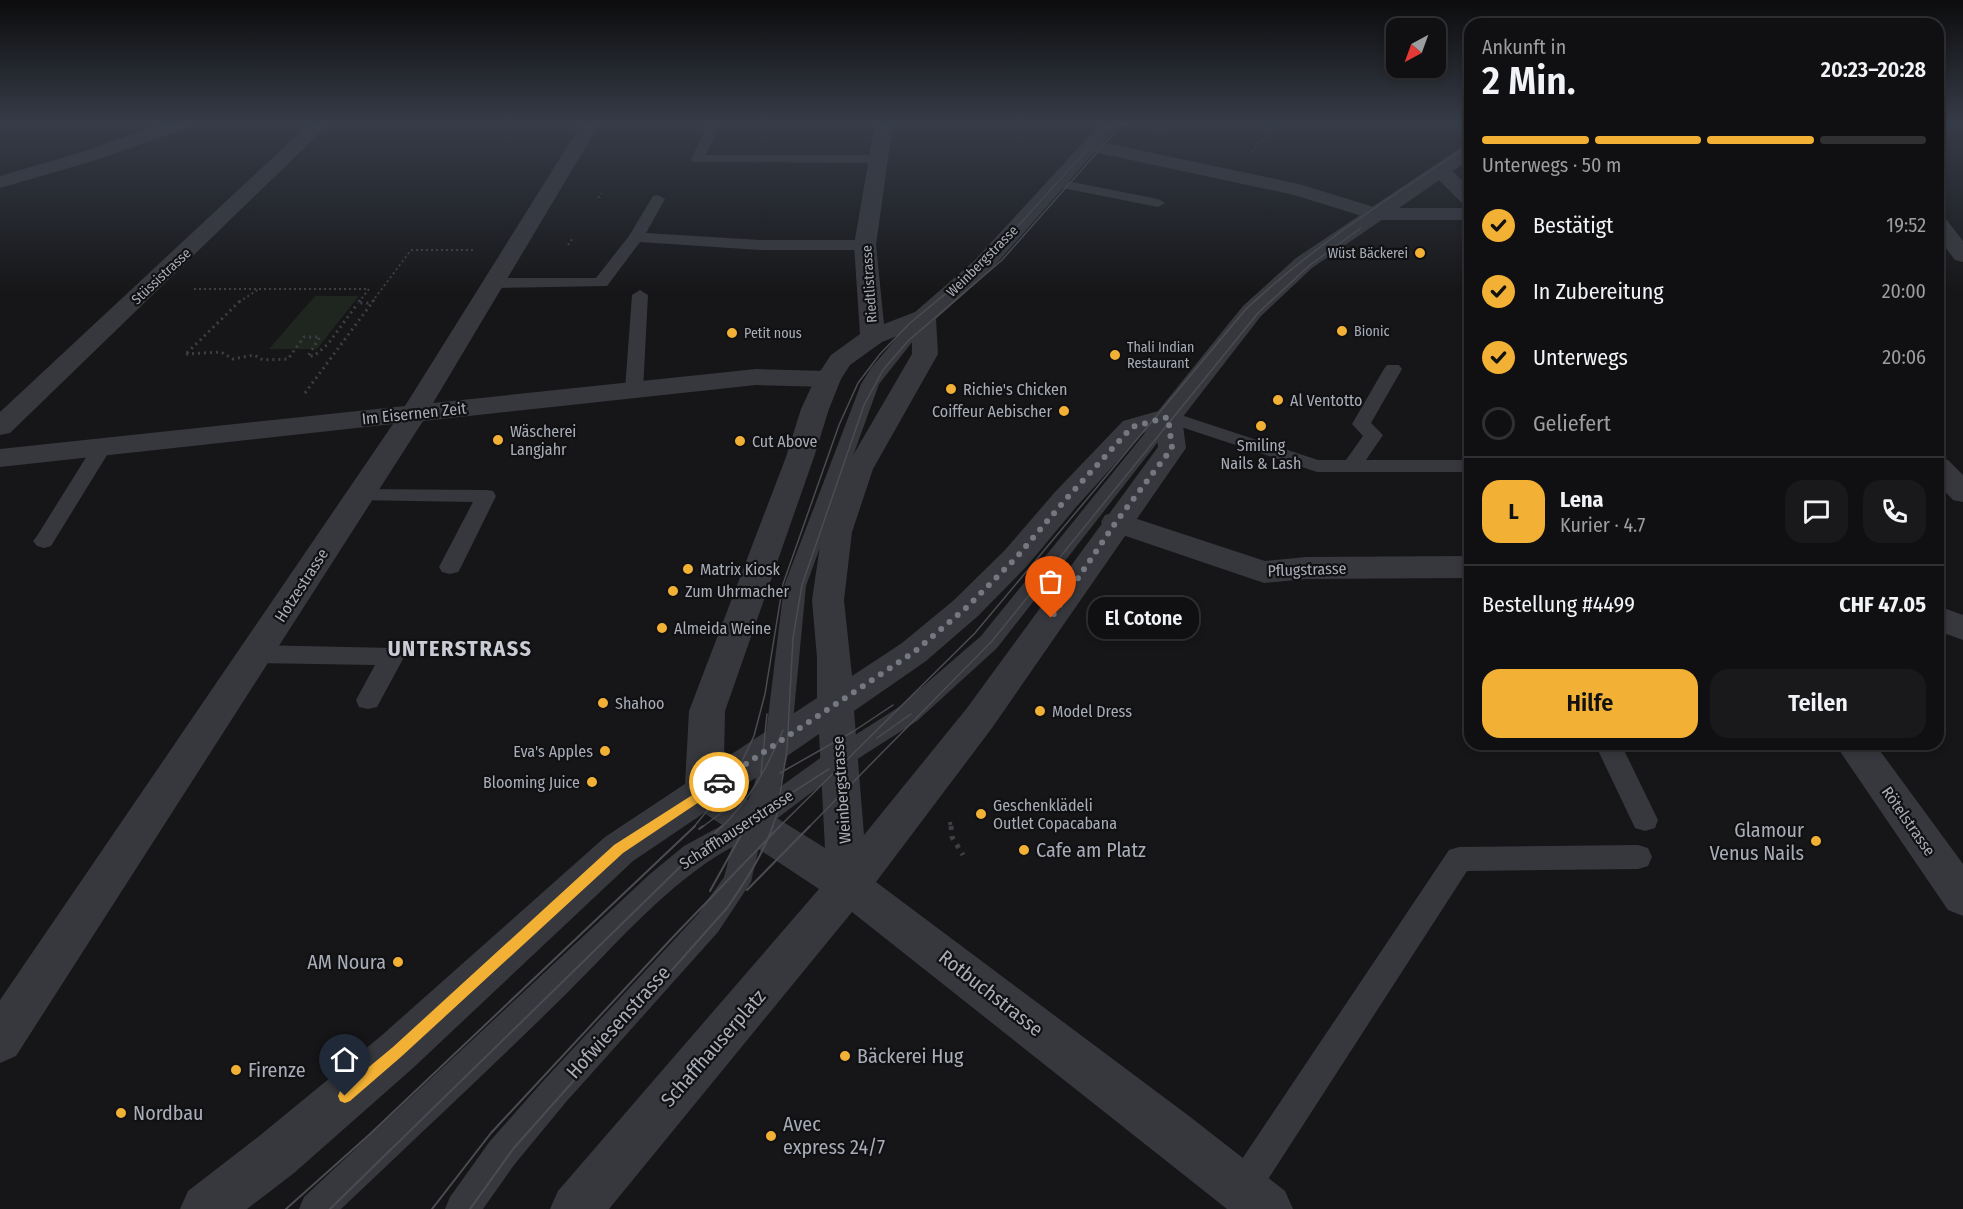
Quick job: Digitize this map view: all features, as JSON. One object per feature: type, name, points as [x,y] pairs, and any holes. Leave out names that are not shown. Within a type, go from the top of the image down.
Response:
[{"type":"street","name":"Stüssistrasse","points":[[0,427],[261,179]]},
{"type":"street","name":"Hotzestrasse","points":[[0,1040],[414,413],[557,179]]},
{"type":"street","name":"Riedtlistrasse","points":[[875,179],[865,245],[880,355]]},
{"type":"street","name":"Weinbergstrasse","points":[[704,792],[707,711],[800,457],[815,409],[828,379],[840,360],[880,355],[983,265],[1061,179]]},
{"type":"street","points":[[1249,179],[1299,190],[1375,214],[1464,214]]},
{"type":"street","name":"Schaffhauserstrasse","points":[[1168,417],[1252,311],[1304,263],[1426,179]]},
{"type":"street","points":[[1449,179],[1464,194]]},
{"type":"street","points":[[1944,234],[1956,253]]},
{"type":"street","name":"Weinbergstrasse","points":[[848,885],[835,704],[834,658],[828,600],[837,532],[859,469],[925,354],[924,317]]},
{"type":"street","points":[[880,355],[906,387]]},
{"type":"street","name":"Im Eisernen Zeit","points":[[0,458],[756,377],[828,379]]},
{"type":"street","points":[[206,1209],[276,1155],[398,1052],[619,849],[909,656],[966,608],[1016,558],[1132,427],[1168,417],[1172,448],[1116,522],[1028,654],[848,885]]},
{"type":"street","points":[[1944,472],[1963,493]]},
{"type":"street","name":"Pflugstrasse","points":[[1116,522],[1264,572],[1306,568],[1464,567]]},
{"type":"street","points":[[1944,620],[1963,628]]},
{"type":"street","name":"Rötelstrasse","points":[[1858,750],[1963,897]]},
{"type":"street","name":"Rotbuchstrasse","points":[[704,792],[848,885],[1172,1133],[1254,1199]]},
{"type":"street","name":"Schaffhauserplatz","points":[[576,1209],[736,1019],[774,978],[848,885]]},
{"type":"lane","points":[[1058,183],[1158,203]]},
{"type":"lane","points":[[494,284],[601,283],[636,237],[658,199]]},
{"type":"lane","points":[[636,237],[760,245],[865,245]]},
{"type":"lane","points":[[634,390],[640,295]]},
{"type":"lane","points":[[751,823],[766,789],[778,742],[795,586],[880,355]]},
{"type":"lane","points":[[1352,466],[1372,435],[1361,424],[1393,369]]},
{"type":"lane","points":[[1168,417],[1317,466],[1464,466]]},
{"type":"lane","name":"Schaffhauserstrasse","points":[[316,1209],[493,1044],[660,883],[694,854],[751,823],[839,758],[908,714],[989,642],[1168,417]]},
{"type":"lane","points":[[44,542],[102,447]]},
{"type":"lane","points":[[360,495],[486,496],[450,567]]},
{"type":"lane","points":[[255,654],[392,657],[368,700]]},
{"type":"lane","points":[[1611,750],[1645,820]]},
{"type":"lane","name":"Hofwiesenstrasse","points":[[462,1209],[502,1153],[555,1091],[708,923],[737,882],[751,823]]},
{"type":"lane","points":[[1254,1199],[1459,859],[1638,857]]},
{"type":"path","points":[[598,198],[602,193]]},
{"type":"path","points":[[568,245],[573,238]]},
{"type":"path","points":[[300,400],[411,250],[485,249]]},
{"type":"path","points":[[184,289],[260,288],[369,289],[328,344],[314,356],[308,356],[320,337],[304,337],[288,359],[263,360],[254,355],[233,358],[221,352],[209,351],[186,354],[234,306],[260,288]]},
{"type":"path","points":[[358,303],[371,303]]},
{"type":"shaded area","points":[[315,296],[359,296],[317,349],[269,349]]},
{"type":"tram line","points":[[693,828],[734,778],[754,736],[765,694],[783,584],[839,425],[858,383],[880,354],[910,323],[990,257],[1060,179]]},
{"type":"tram line","points":[[784,771],[787,749],[793,638],[802,585],[864,405],[883,370],[908,341],[1002,260],[1073,179]]},
{"type":"tram line","points":[[780,826],[975,633],[1246,309],[1326,242],[1417,179]]},
{"type":"tram line","points":[[808,828],[992,641],[1258,313],[1310,265],[1361,228]]},
{"type":"tram line","points":[[784,771],[854,731],[893,705]]},
{"type":"tram line","points":[[761,774],[767,714]]},
{"type":"tram line","points":[[877,738],[911,714]]},
{"type":"tram line","points":[[721,828],[732,817],[757,782],[783,730]]},
{"type":"tram line","points":[[779,801],[829,769]]},
{"type":"tram line","points":[[779,801],[784,771]]},
{"type":"tram line","points":[[780,773],[784,771]]},
{"type":"tram line","points":[[701,828],[745,795]]},
{"type":"tram line","points":[[748,821],[779,801]]},
{"type":"tram line","points":[[772,828],[779,801]]},
{"type":"tram line","points":[[737,828],[748,821]]},
{"type":"tram line","points":[[745,827],[748,821]]},
{"type":"tram line","points":[[699,829],[703,826]]},
{"type":"tram line","points":[[330,1209],[722,826]]},
{"type":"tram line","points":[[718,840],[740,826]]},
{"type":"tram line","points":[[768,839],[773,826]]},
{"type":"tram line","points":[[768,839],[780,826]]},
{"type":"tram line","points":[[747,890],[810,826]]},
{"type":"tram line","points":[[710,891],[745,827]]},
{"type":"tram line","points":[[286,1209],[369,1135],[693,828]]},
{"type":"tram line","points":[[432,1209],[491,1133],[768,839]]},
{"type":"tram line","points":[[470,1209],[513,1149],[727,908],[753,868],[768,839]]},
{"type":"way so far","points":[[719,782],[914,652],[966,608],[1016,558],[1132,427],[1168,417],[1172,448],[1116,522],[1051,618]]},
{"type":"place","name":"Wüst Bäckerei","points":[[1420,253]]},
{"type":"place","name":"Bionic","points":[[1342,331]]},
{"type":"place","name":"Petit nous","points":[[732,333]]},
{"type":"place","name":"Thali Indian Restaurant","points":[[1115,355]]},
{"type":"place","name":"Richie's Chicken","points":[[951,389]]},
{"type":"place","name":"Al Ventotto","points":[[1278,400]]},
{"type":"place","name":"Coiffeur Aebischer","points":[[1064,411]]},
{"type":"place","name":"Smiling Nails & Lash","points":[[1261,426]]},
{"type":"place","name":"Wäscherei Langjahr","points":[[498,440]]},
{"type":"place","name":"Cut Above","points":[[740,441]]},
{"type":"place","name":"Matrix Kiosk","points":[[688,569]]},
{"type":"place","name":"Zum Uhrmacher","points":[[673,591]]},
{"type":"place","name":"El Cotone","points":[[1051,618]]},
{"type":"place","name":"Almeida Weine","points":[[662,628]]},
{"type":"place","name":"Shahoo","points":[[603,703]]},
{"type":"place","name":"Model Dress","points":[[1040,711]]},
{"type":"place","name":"Eva's Apples","points":[[605,751]]},
{"type":"place","name":"Blooming Juice","points":[[592,782]]},
{"type":"place","name":"Geschenklädeli Outlet Copacabana","points":[[981,814]]},
{"type":"place","name":"Glamour Venus Nails","points":[[1816,841]]},
{"type":"place","name":"Cafe am Platz","points":[[1024,850]]},
{"type":"place","name":"AM Noura","points":[[398,962]]},
{"type":"place","name":"Bäckerei Hug","points":[[845,1056]]},
{"type":"place","name":"Firenze","points":[[236,1070]]},
{"type":"place","name":"Nordbau","points":[[121,1113]]},
{"type":"place","name":"Avec express 24/7","points":[[771,1136]]},
{"type":"district","name":"UNTERSTRASS","points":[[460,648]]},
{"type":"route","points":[[345,1096],[398,1052],[619,849],[719,782]]}]
